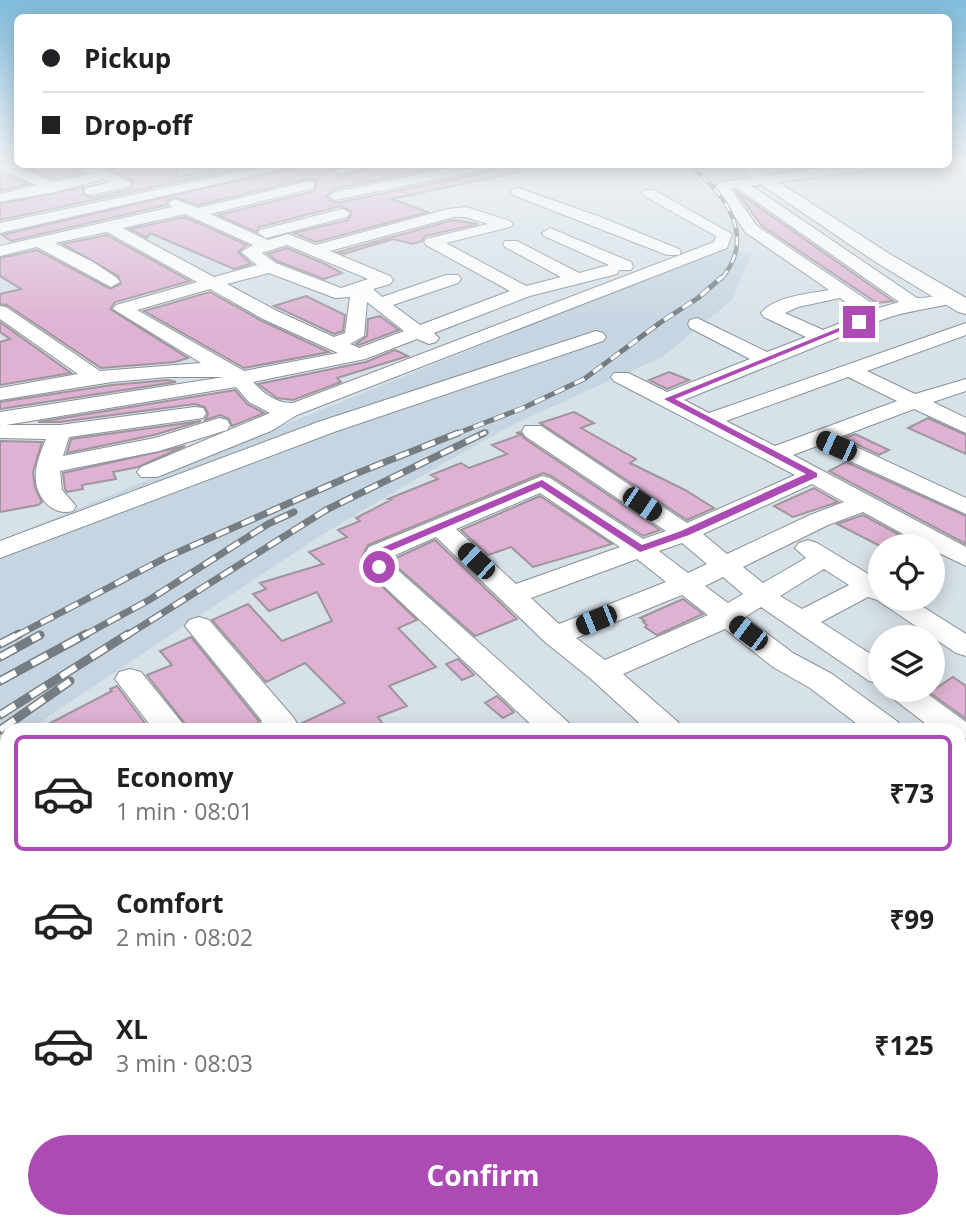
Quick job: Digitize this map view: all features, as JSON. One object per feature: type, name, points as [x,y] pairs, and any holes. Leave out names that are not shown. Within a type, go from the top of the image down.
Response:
[{"type":"main road","points":[[814,214],[958,302]]},
{"type":"street","points":[[0,228],[63,214]]},
{"type":"street","points":[[0,251],[170,214]]},
{"type":"street","points":[[202,214],[257,241],[288,239],[384,280],[341,294],[270,267],[249,252],[257,241],[318,214]]},
{"type":"street","points":[[316,250],[445,214]]},
{"type":"street","points":[[473,214],[505,224],[432,243],[524,292]]},
{"type":"street","points":[[580,214],[673,253]]},
{"type":"street","points":[[49,466],[159,444],[280,409],[721,245],[715,238],[673,214]]},
{"type":"street","points":[[741,214],[751,229],[877,315]]},
{"type":"street","points":[[797,214],[921,303],[966,329]]},
{"type":"street","points":[[108,226],[211,285],[358,355]]},
{"type":"street","points":[[550,233],[625,266]]},
{"type":"street","points":[[0,419],[358,355],[422,335],[524,292],[579,280],[715,238]]},
{"type":"street","points":[[39,242],[87,266],[111,282]]},
{"type":"street","points":[[511,244],[579,280]]},
{"type":"street","points":[[881,257],[921,303]]},
{"type":"street","points":[[270,267],[122,309],[236,376],[253,395],[280,409]]},
{"type":"street","points":[[381,303],[452,278]]},
{"type":"street","points":[[332,344],[354,336],[360,288]]},
{"type":"street","points":[[360,288],[422,335]]},
{"type":"street","points":[[822,337],[770,313],[793,303],[844,292]]},
{"type":"street","points":[[668,399],[764,358],[877,315],[921,303],[958,302]]},
{"type":"street","points":[[0,311],[96,377]]},
{"type":"street","points":[[697,324],[764,358]]},
{"type":"street","points":[[709,420],[966,329]]},
{"type":"street","points":[[0,550],[326,428],[596,337]]},
{"type":"street","points":[[0,394],[96,377],[179,369],[236,376]]},
{"type":"street","points":[[851,371],[966,426]]},
{"type":"street","points":[[621,377],[866,502],[966,558]]},
{"type":"street","points":[[774,454],[966,385]]},
{"type":"street","points":[[0,532],[263,426],[280,409]]},
{"type":"street","points":[[0,432],[60,432],[195,412]]},
{"type":"street","points":[[533,431],[685,533],[761,595],[868,666]]},
{"type":"street","points":[[60,432],[49,466],[47,484],[51,498],[64,506]]},
{"type":"street","points":[[819,438],[966,507]]},
{"type":"street","points":[[513,595],[685,533],[813,475]]},
{"type":"street","points":[[549,723],[379,567],[378,553],[542,483],[640,549],[783,660],[827,685],[878,723]]},
{"type":"street","points":[[555,636],[685,585],[826,517],[866,502]]},
{"type":"street","points":[[440,527],[555,636],[603,672],[659,723]]},
{"type":"street","points":[[789,536],[868,585]]},
{"type":"street","points":[[603,672],[703,630],[824,558]]},
{"type":"street","points":[[801,621],[868,596]]},
{"type":"street","points":[[912,611],[962,640]]},
{"type":"street","points":[[199,626],[280,723]]},
{"type":"street","points":[[130,679],[166,723]]},
{"type":"street","points":[[918,702],[946,723]]},
{"type":"shaded area","points":[[719,249],[752,253],[732,300],[662,357],[516,423],[323,534],[39,723],[0,723],[0,540]]},
{"type":"building","points":[[0,214],[27,214],[0,220]]},
{"type":"building","points":[[91,214],[127,214],[11,241],[2,235]]},
{"type":"building","points":[[309,214],[259,227],[256,232],[218,215]]},
{"type":"building","points":[[351,214],[419,214],[316,242],[294,233],[348,220]]},
{"type":"building","points":[[753,214],[769,214],[893,301],[877,303],[762,226]]},
{"type":"building","points":[[185,217],[247,245],[238,252],[251,264],[234,269],[150,233],[147,238],[130,229]]},
{"type":"building","points":[[453,220],[478,224],[425,236],[422,241],[413,244],[393,239],[344,254],[338,252]]},
{"type":"building","points":[[107,235],[190,281],[115,302],[110,309],[188,358],[175,362],[101,368],[7,305],[0,304],[0,294],[21,289],[0,276],[0,258],[37,250],[110,289],[121,284],[118,276],[63,244]]},
{"type":"building","points":[[287,248],[342,273],[324,279],[277,261],[268,254]]},
{"type":"building","points":[[210,292],[262,321],[329,352],[244,368],[144,311]]},
{"type":"building","points":[[306,296],[345,315],[343,331],[334,334],[274,306]]},
{"type":"building","points":[[380,316],[399,330],[356,344],[367,336],[368,319]]},
{"type":"building","points":[[0,322],[71,373],[0,385],[0,342],[10,339],[0,332]]},
{"type":"building","points":[[395,350],[408,356],[337,378],[341,382],[293,400],[277,398],[258,384],[366,362]]},
{"type":"building","points":[[669,372],[689,380],[667,389],[649,380]]},
{"type":"building","points":[[168,380],[176,382],[0,409],[0,402],[112,385]]},
{"type":"building","points":[[235,390],[247,404],[264,413],[232,426],[229,419],[220,415],[205,420],[208,414],[205,407],[195,404],[60,422],[38,422]]},
{"type":"building","points":[[574,412],[594,423],[581,428],[636,459],[630,463],[685,490],[714,508],[687,520],[540,423]]},
{"type":"building","points":[[928,418],[966,435],[966,454],[908,428]]},
{"type":"building","points":[[201,421],[154,435],[67,453],[71,439]]},
{"type":"building","points":[[520,432],[524,438],[660,530],[643,536],[543,473],[368,545],[362,557],[366,571],[417,620],[398,628],[436,667],[389,686],[407,706],[378,717],[382,723],[302,723],[345,703],[305,663],[266,682],[212,620],[248,604],[282,641],[332,621],[317,592],[269,611],[253,594],[266,589],[260,583],[323,564],[309,552],[347,537],[338,530],[360,521],[356,518],[391,500],[388,499],[438,479],[431,475],[461,463],[469,468],[507,454],[492,445],[520,435],[517,433]]},
{"type":"building","points":[[855,434],[889,450],[879,455],[844,438]]},
{"type":"building","points":[[0,441],[42,442],[33,472],[35,488],[42,502],[38,505],[0,512]]},
{"type":"building","points":[[185,446],[138,467],[113,472],[116,479],[82,485],[83,489],[67,492],[65,489],[63,473]]},
{"type":"building","points":[[846,462],[966,516],[966,544],[829,471]]},
{"type":"building","points":[[814,488],[838,502],[793,517],[774,506]]},
{"type":"building","points":[[540,496],[612,544],[533,567],[511,547],[488,555],[461,530]]},
{"type":"building","points":[[863,515],[898,534],[868,534],[868,540],[837,524]]},
{"type":"building","points":[[435,540],[517,619],[475,636],[394,564],[394,559]]},
{"type":"building","points":[[683,599],[703,614],[657,635],[645,627],[645,621],[640,618]]},
{"type":"building","points":[[191,637],[259,721],[258,723],[185,723],[147,675],[172,665],[160,651]]},
{"type":"building","points":[[458,659],[474,675],[462,680],[446,664]]},
{"type":"building","points":[[953,677],[966,686],[966,719],[943,702],[945,702],[945,682]]},
{"type":"building","points":[[117,686],[145,723],[50,723],[112,691],[110,689]]},
{"type":"building","points":[[497,696],[514,712],[503,718],[485,703]]},
{"type":"railway","points":[[721,279],[732,263],[737,247],[731,214]]},
{"type":"railway","points":[[453,435],[523,408],[584,379],[698,298],[722,277]]},
{"type":"railway","points":[[16,636],[167,557],[355,474],[458,433]]},
{"type":"railway","points":[[126,636],[326,510],[484,433]]},
{"type":"railway","points":[[480,435],[484,433]]},
{"type":"railway","points":[[83,636],[149,600],[268,524],[294,512]]},
{"type":"railway","points":[[0,644],[19,634]]},
{"type":"railway","points":[[0,681],[86,634]]},
{"type":"railway","points":[[0,715],[128,634]]},
{"type":"railway","points":[[0,657],[40,635]]},
{"type":"railway","points":[[10,723],[70,681]]},
{"type":"route","points":[[379,567],[378,553],[542,483],[640,549],[685,533],[813,475],[668,399],[764,358],[859,322]]}]
